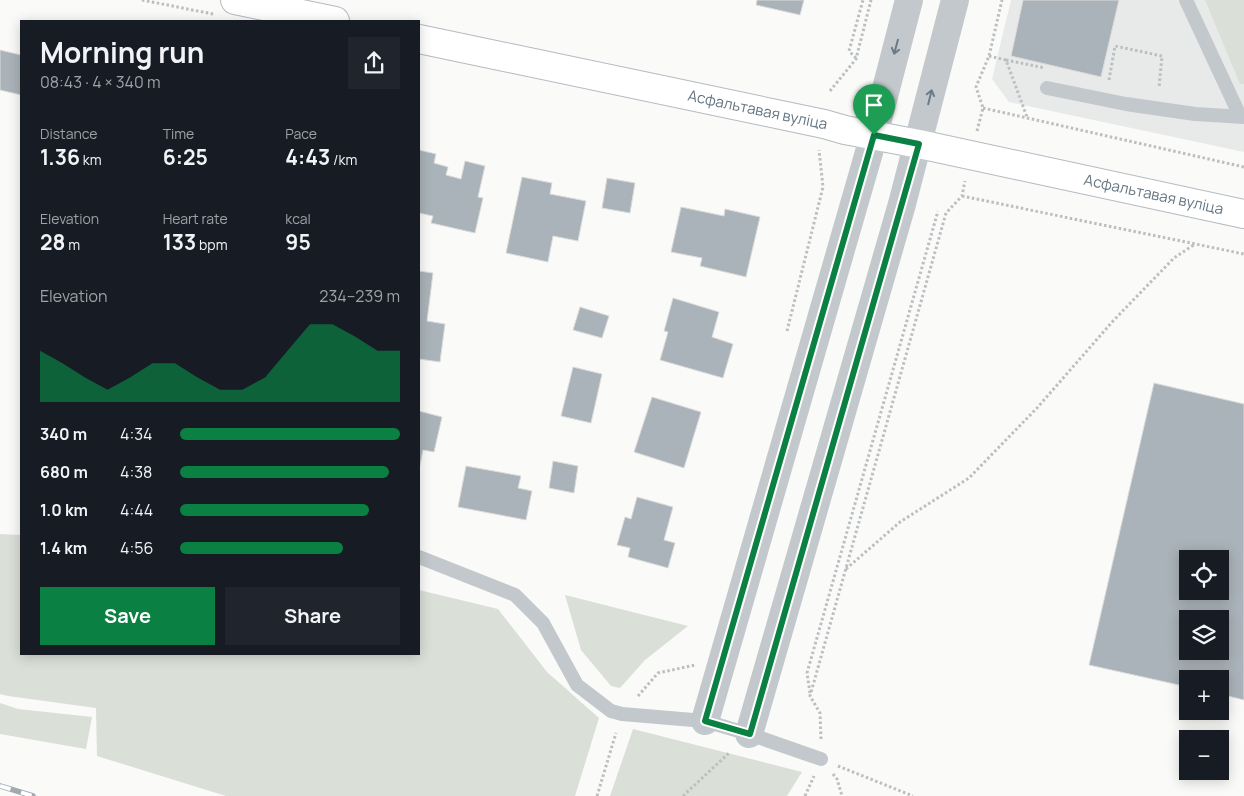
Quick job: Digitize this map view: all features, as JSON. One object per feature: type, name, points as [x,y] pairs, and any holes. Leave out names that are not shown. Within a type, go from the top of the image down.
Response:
[{"type":"street","points":[[705,721],[874,135],[909,0]]},
{"type":"street","points":[[750,734],[919,144],[955,0]]},
{"type":"street","points":[[226,8],[328,20]]},
{"type":"street","name":"Асфальтавая вуліца","points":[[420,39],[1244,214]]},
{"type":"lane","points":[[1047,88],[1126,104],[1185,113],[1242,116],[1186,0]]},
{"type":"lane","points":[[420,557],[515,594],[543,623],[577,685],[611,711],[622,714],[705,721],[750,734],[821,759]]},
{"type":"path","points":[[142,0],[226,8]]},
{"type":"path","points":[[856,59],[849,51],[863,0]]},
{"type":"path","points":[[830,90],[856,59],[871,0]]},
{"type":"path","points":[[1002,0],[989,56],[976,87],[983,108],[1244,166]]},
{"type":"path","points":[[1108,82],[1115,46],[1162,56],[1158,88],[1166,89]]},
{"type":"path","points":[[989,56],[1053,70]]},
{"type":"path","points":[[1006,60],[1027,117]]},
{"type":"path","points":[[820,150],[823,186]]},
{"type":"path","points":[[810,696],[946,213],[962,196],[1244,254]]},
{"type":"path","points":[[820,713],[810,696],[807,673],[938,211]]},
{"type":"path","points":[[846,569],[900,522],[970,478],[1037,408],[1119,314],[1174,258],[1195,244]]},
{"type":"path","points":[[596,796],[622,714],[658,673],[698,664]]},
{"type":"path","points":[[683,796],[750,734]]},
{"type":"path","points":[[821,759],[913,796]]},
{"type":"shaded area","points":[[1011,0],[1242,0],[1244,4],[1244,152],[1009,102],[992,79]]},
{"type":"shaded area","points":[[1205,0],[1244,0],[1244,84],[1240,84]]},
{"type":"shaded area","points":[[0,534],[20,535],[20,655],[420,655],[420,590],[498,609],[547,672],[599,718],[575,796],[226,796],[97,756],[96,708],[0,694]]},
{"type":"shaded area","points":[[565,595],[688,626],[645,660],[620,688],[611,686],[581,650]]},
{"type":"shaded area","points":[[0,703],[18,709],[92,717],[86,749],[0,734]]},
{"type":"shaded area","points":[[633,729],[802,772],[787,796],[610,796]]},
{"type":"building","points":[[757,0],[804,0],[800,15],[756,5]]},
{"type":"building","points":[[1023,0],[1119,0],[1101,77],[1011,56]]},
{"type":"building","points":[[0,50],[20,55],[20,95],[0,90]]},
{"type":"building","points":[[420,150],[436,154],[434,163],[448,167],[446,175],[461,179],[465,161],[485,166],[478,197],[483,198],[475,233],[431,223],[433,216],[420,213]]},
{"type":"building","points":[[522,177],[552,183],[550,194],[586,201],[578,241],[553,236],[548,262],[506,253]]},
{"type":"building","points":[[607,178],[635,183],[630,213],[602,208]]},
{"type":"building","points":[[681,207],[724,216],[725,209],[760,217],[746,277],[700,266],[702,258],[671,252]]},
{"type":"building","points":[[420,271],[433,273],[427,321],[445,324],[440,362],[420,359]]},
{"type":"building","points":[[673,298],[719,312],[712,337],[733,344],[723,378],[660,360],[668,332],[664,331]]},
{"type":"building","points":[[580,307],[609,316],[602,338],[573,330]]},
{"type":"building","points":[[573,367],[602,374],[591,423],[561,416]]},
{"type":"building","points":[[1154,383],[1244,404],[1244,700],[1229,696],[1229,670],[1179,670],[1179,685],[1089,665]]},
{"type":"building","points":[[652,397],[701,412],[684,468],[634,452]]},
{"type":"building","points":[[420,411],[442,417],[434,452],[423,450],[420,465]]},
{"type":"building","points":[[553,461],[578,466],[574,493],[549,488]]},
{"type":"building","points":[[466,466],[521,476],[518,488],[532,491],[526,520],[458,507]]},
{"type":"building","points":[[637,497],[673,507],[664,540],[675,543],[668,568],[628,557],[630,548],[617,545],[625,517],[631,519]]},
{"type":"railway","points":[[0,786],[33,796]]},
{"type":"route","points":[[874,135],[919,144],[750,734],[705,721],[874,135]]}]
